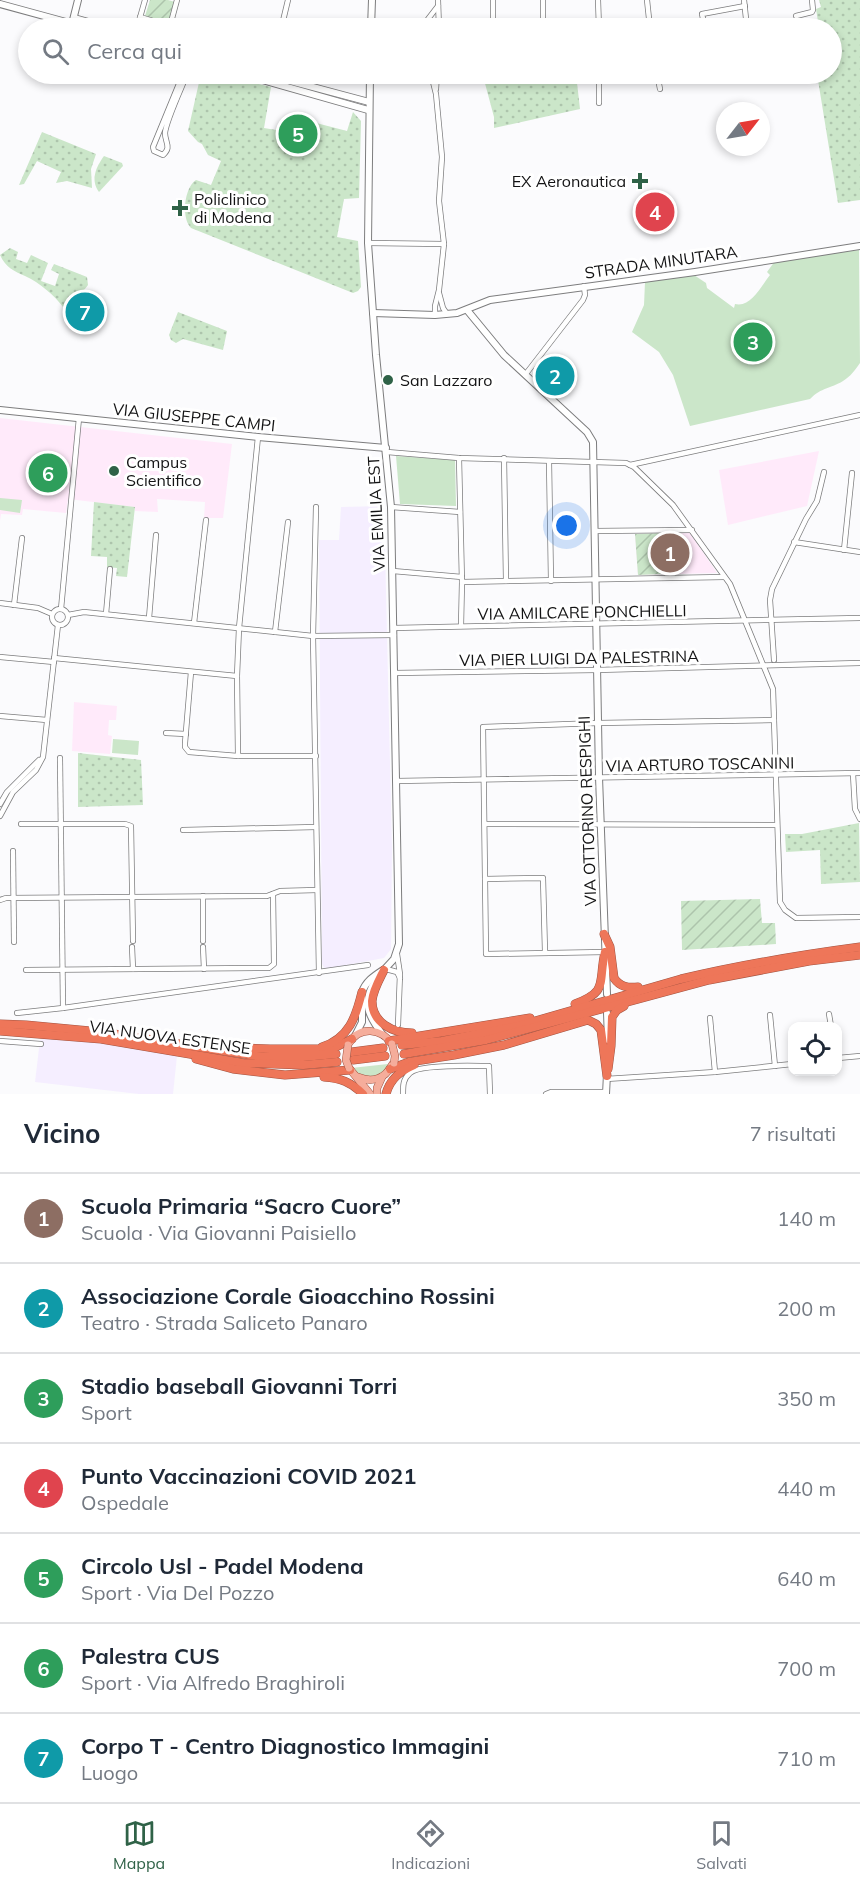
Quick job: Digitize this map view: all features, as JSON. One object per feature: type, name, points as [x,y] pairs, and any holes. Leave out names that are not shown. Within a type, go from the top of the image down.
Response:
[{"type":"highway","points":[[604,934],[610,947],[614,978],[620,985],[630,988],[809,954],[860,947]]},
{"type":"highway","points":[[485,1048],[514,1039],[596,994],[600,986],[605,952]]},
{"type":"highway","points":[[402,1045],[442,1041],[547,1021],[750,971],[860,955]]},
{"type":"highway","points":[[385,969],[374,990],[372,1001],[374,1011],[389,1029],[415,1033],[473,1027]]},
{"type":"highway","points":[[404,1054],[486,1040],[681,979]]},
{"type":"highway","points":[[606,1078],[611,1046],[611,1022],[614,1013],[625,1006],[673,989]]},
{"type":"highway","points":[[312,1049],[331,1044],[345,1033],[354,1020],[362,992]]},
{"type":"highway","points":[[388,1040],[518,1019],[547,1021]]},
{"type":"highway","points":[[392,1066],[504,1045],[588,1020],[601,1030],[606,1078]]},
{"type":"highway","name":"VIA NUOVA ESTENSE","points":[[0,1022],[101,1032],[158,1044]]},
{"type":"highway","name":"VIA NUOVA ESTENSE","points":[[0,1031],[158,1044],[263,1057],[336,1058]]},
{"type":"highway","points":[[158,1044],[270,1049],[334,1048],[351,1053],[384,1052]]},
{"type":"highway","points":[[158,1044],[233,1069],[267,1074],[343,1079],[363,1094]]},
{"type":"highway","points":[[304,1075],[351,1053]]},
{"type":"highway","points":[[386,1094],[390,1083],[402,1071],[429,1059]]},
{"type":"main road","points":[[370,1094],[358,1077],[351,1053],[367,1031],[375,1031],[388,1040],[394,1050],[392,1066],[381,1077],[376,1088],[377,1094]]},
{"type":"main road","points":[[358,1077],[369,1080],[381,1077]]},
{"type":"street","points":[[76,18],[78,0]]},
{"type":"street","points":[[143,18],[140,17],[145,0]]},
{"type":"street","points":[[172,18],[177,0]]},
{"type":"street","points":[[283,18],[288,0]]},
{"type":"street","points":[[371,18],[372,0]]},
{"type":"street","points":[[438,0],[439,18]]},
{"type":"street","points":[[493,0],[493,18]]},
{"type":"street","points":[[543,0],[543,18]]},
{"type":"street","points":[[598,0],[599,18]]},
{"type":"street","points":[[647,0],[649,18]]},
{"type":"street","points":[[796,16],[812,12],[812,0]]},
{"type":"street","points":[[703,18],[702,14],[744,3],[746,18]]},
{"type":"street","points":[[0,4],[52,18]]},
{"type":"street","points":[[429,18],[438,6]]},
{"type":"street","points":[[181,84],[153,147],[154,152],[159,154],[164,155],[168,151],[165,131],[181,84]]},
{"type":"street","points":[[293,84],[368,106]]},
{"type":"street","name":"VIA EMILIA EST","points":[[369,84],[368,243],[391,507],[393,571],[399,944],[397,954],[400,978],[398,1025]]},
{"type":"street","points":[[434,84],[436,94]]},
{"type":"street","points":[[435,315],[444,244],[439,201],[442,157],[436,84]]},
{"type":"street","points":[[599,84],[599,103]]},
{"type":"street","points":[[659,84],[660,89]]},
{"type":"street","points":[[368,243],[444,244]]},
{"type":"street","name":"STRADA MINUTARA","points":[[373,314],[447,314],[490,300],[695,272],[860,246]]},
{"type":"street","points":[[467,309],[504,355],[525,375],[585,297],[584,286]]},
{"type":"street","points":[[439,290],[440,300],[447,314]]},
{"type":"street","name":"VIA OTTORINO RESPIGHI","points":[[525,375],[587,432],[593,442],[600,825],[607,994]]},
{"type":"street","name":"VIA GIUSEPPE CAMPI","points":[[0,410],[386,450]]},
{"type":"street","points":[[386,450],[459,458],[504,458],[630,465],[860,416]]},
{"type":"street","points":[[61,609],[79,418]]},
{"type":"street","points":[[238,756],[239,628],[258,437]]},
{"type":"street","points":[[459,458],[461,626]]},
{"type":"street","points":[[504,458],[506,581]]},
{"type":"street","points":[[549,461],[551,581]]},
{"type":"street","points":[[630,465],[673,505],[734,592],[773,689],[780,902],[793,917],[800,919],[860,917]]},
{"type":"street","points":[[774,660],[771,620],[772,589],[794,542],[817,501],[824,472]]},
{"type":"street","points":[[844,550],[852,473]]},
{"type":"street","points":[[316,507],[313,636],[319,973]]},
{"type":"street","points":[[391,507],[460,512]]},
{"type":"street","points":[[194,623],[206,520]]},
{"type":"street","points":[[275,632],[288,522]]},
{"type":"street","points":[[595,531],[692,530]]},
{"type":"street","points":[[149,618],[156,535]]},
{"type":"street","points":[[14,604],[22,538]]},
{"type":"street","points":[[794,542],[860,552]]},
{"type":"street","points":[[106,614],[110,569]]},
{"type":"street","points":[[393,571],[462,579],[506,581],[724,577]]},
{"type":"street","points":[[0,603],[38,608],[52,614]]},
{"type":"street","points":[[52,614],[61,609]]},
{"type":"street","points":[[58,625],[65,623],[68,615],[61,609]]},
{"type":"street","name":"VIA AMILCARE PONCHIELLI","points":[[68,615],[82,612],[106,614],[313,636],[461,626],[860,618]]},
{"type":"street","points":[[52,614],[53,621],[58,625]]},
{"type":"street","points":[[0,816],[16,789],[39,765],[44,753],[58,625]]},
{"type":"street","points":[[0,657],[237,676]]},
{"type":"street","name":"VIA PIER LUIGI DA PALESTRINA","points":[[394,673],[860,663]]},
{"type":"street","points":[[191,672],[185,747],[189,752],[238,756],[316,756]]},
{"type":"street","points":[[0,716],[47,720]]},
{"type":"street","points":[[605,952],[486,954],[483,727],[774,720]]},
{"type":"street","points":[[166,733],[186,734]]},
{"type":"street","points":[[0,804],[44,753]]},
{"type":"street","points":[[60,758],[63,1008]]},
{"type":"street","name":"VIA ARTURO TOSCANINI","points":[[396,780],[860,773]]},
{"type":"street","points":[[853,774],[855,809],[860,819]]},
{"type":"street","points":[[21,824],[125,824],[131,826],[133,969]]},
{"type":"street","points":[[485,824],[777,825]]},
{"type":"street","points":[[183,830],[316,827]]},
{"type":"street","points":[[13,851],[14,942]]},
{"type":"street","points":[[485,879],[543,878],[544,952]]},
{"type":"street","points":[[0,898],[203,896],[317,890]]},
{"type":"street","points":[[26,970],[269,968],[274,964],[273,894]]},
{"type":"street","points":[[203,896],[204,969]]},
{"type":"street","points":[[388,1040],[370,1016],[368,1002],[370,988],[397,954]]},
{"type":"street","points":[[17,1012],[63,1008],[368,966]]},
{"type":"street","points":[[385,969],[397,972],[400,978]]},
{"type":"street","points":[[351,1053],[362,1020],[362,992],[366,983],[385,969]]},
{"type":"street","points":[[546,1094],[551,1092],[606,1093],[607,1013]]},
{"type":"street","points":[[770,1014],[775,1066]]},
{"type":"street","points":[[829,1014],[830,1022]]},
{"type":"street","points":[[710,1018],[715,1072]]},
{"type":"street","points":[[0,1041],[41,1044]]},
{"type":"street","points":[[842,1058],[860,1056]]},
{"type":"street","points":[[606,1078],[715,1072],[788,1064]]},
{"type":"street","points":[[403,1094],[406,1077],[417,1069],[489,1066],[490,1094]]},
{"type":"shaded area","name":"Campus Scientifico","points":[[0,418],[232,444],[223,518],[204,518],[205,502],[157,499],[158,512],[135,511],[135,507],[68,499],[66,513],[23,509],[22,515],[1,514],[0,521]]},
{"type":"shaded area","points":[[819,451],[807,506],[728,525],[719,470]]},
{"type":"shaded area","points":[[384,506],[392,849],[391,949],[384,958],[325,969],[322,964],[319,540],[339,540],[341,507]]},
{"type":"shaded area","points":[[690,533],[717,573],[638,575],[635,534]]},
{"type":"shaded area","points":[[74,702],[117,706],[116,720],[109,720],[108,735],[112,736],[110,754],[72,751]]},
{"type":"shaded area","points":[[51,1037],[145,1049],[177,1056],[173,1094],[139,1094],[35,1082],[40,1040]]},
{"type":"green space","points":[[150,0],[175,2],[170,18],[145,16]]},
{"type":"green space","points":[[819,0],[860,0],[860,200],[838,203],[819,84],[842,84],[842,18],[817,18],[816,9],[821,7]]},
{"type":"green space","points":[[199,84],[259,84],[271,87],[264,128],[294,133],[297,118],[347,131],[353,112],[361,121],[359,198],[344,199],[337,237],[358,241],[361,287],[358,291],[353,293],[191,228],[185,211],[189,189],[196,180],[211,185],[221,161],[208,155],[202,144],[188,131]]},
{"type":"green space","points":[[485,84],[577,84],[580,109],[494,128],[494,117]]},
{"type":"green space","points":[[42,132],[96,154],[91,169],[92,188],[67,181],[56,183],[61,172],[37,161],[24,184],[19,185]]},
{"type":"green space","points":[[104,156],[122,163],[123,166],[99,192],[95,183],[95,174]]},
{"type":"green space","points":[[10,248],[18,252],[16,259],[27,263],[31,255],[48,263],[41,281],[55,286],[59,274],[51,270],[54,264],[87,277],[88,285],[81,294],[63,307],[41,286],[14,271],[5,263],[0,255]]},
{"type":"green space","points":[[859,250],[860,363],[850,375],[838,384],[818,392],[810,399],[690,426],[673,375],[659,352],[632,332],[644,305],[645,282],[694,275],[734,308],[735,304],[746,303],[755,295],[770,275],[767,272],[775,261]]},
{"type":"green space","points":[[178,312],[227,331],[223,350],[183,339],[176,343],[171,340],[169,335]]},
{"type":"green space","points":[[396,456],[455,460],[456,506],[400,504]]},
{"type":"green space","points":[[0,498],[22,500],[20,513],[0,510]]},
{"type":"green space","points":[[94,502],[135,507],[127,577],[116,576],[117,568],[107,567],[107,557],[91,556]]},
{"type":"green space","points":[[662,533],[664,574],[638,575],[635,534]]},
{"type":"green space","points":[[113,739],[139,741],[138,755],[112,753]]},
{"type":"green space","points":[[78,753],[141,760],[143,805],[78,807]]},
{"type":"green space","points":[[859,823],[860,882],[821,884],[820,850],[786,852],[785,834],[802,834]]},
{"type":"green space","points":[[760,899],[762,923],[775,923],[776,944],[682,950],[681,901]]},
{"type":"green space","points":[[388,1064],[387,1069],[375,1078],[359,1076],[351,1068]]},
{"type":"place","name":"Circolo Usl - Padel Modena","points":[[298,134]]},
{"type":"place","name":"EX Aeronautica","points":[[640,181]]},
{"type":"place","name":"Policlinico di Modena","points":[[180,208]]},
{"type":"place","name":"Punto Vaccinazioni COVID 2021","points":[[655,212]]},
{"type":"place","name":"Corpo T - Centro Diagnostico Immagini","points":[[85,312]]},
{"type":"place","name":"Stadio baseball Giovanni Torri","points":[[753,342]]},
{"type":"place","name":"Associazione Corale Gioacchino Rossini","points":[[555,376]]},
{"type":"place","name":"San Lazzaro","points":[[388,380]]},
{"type":"place","name":"Campus Scientifico","points":[[114,471]]},
{"type":"place","name":"Palestra CUS","points":[[48,473]]},
{"type":"place","name":"Scuola Primaria “Sacro Cuore”","points":[[670,553]]}]
